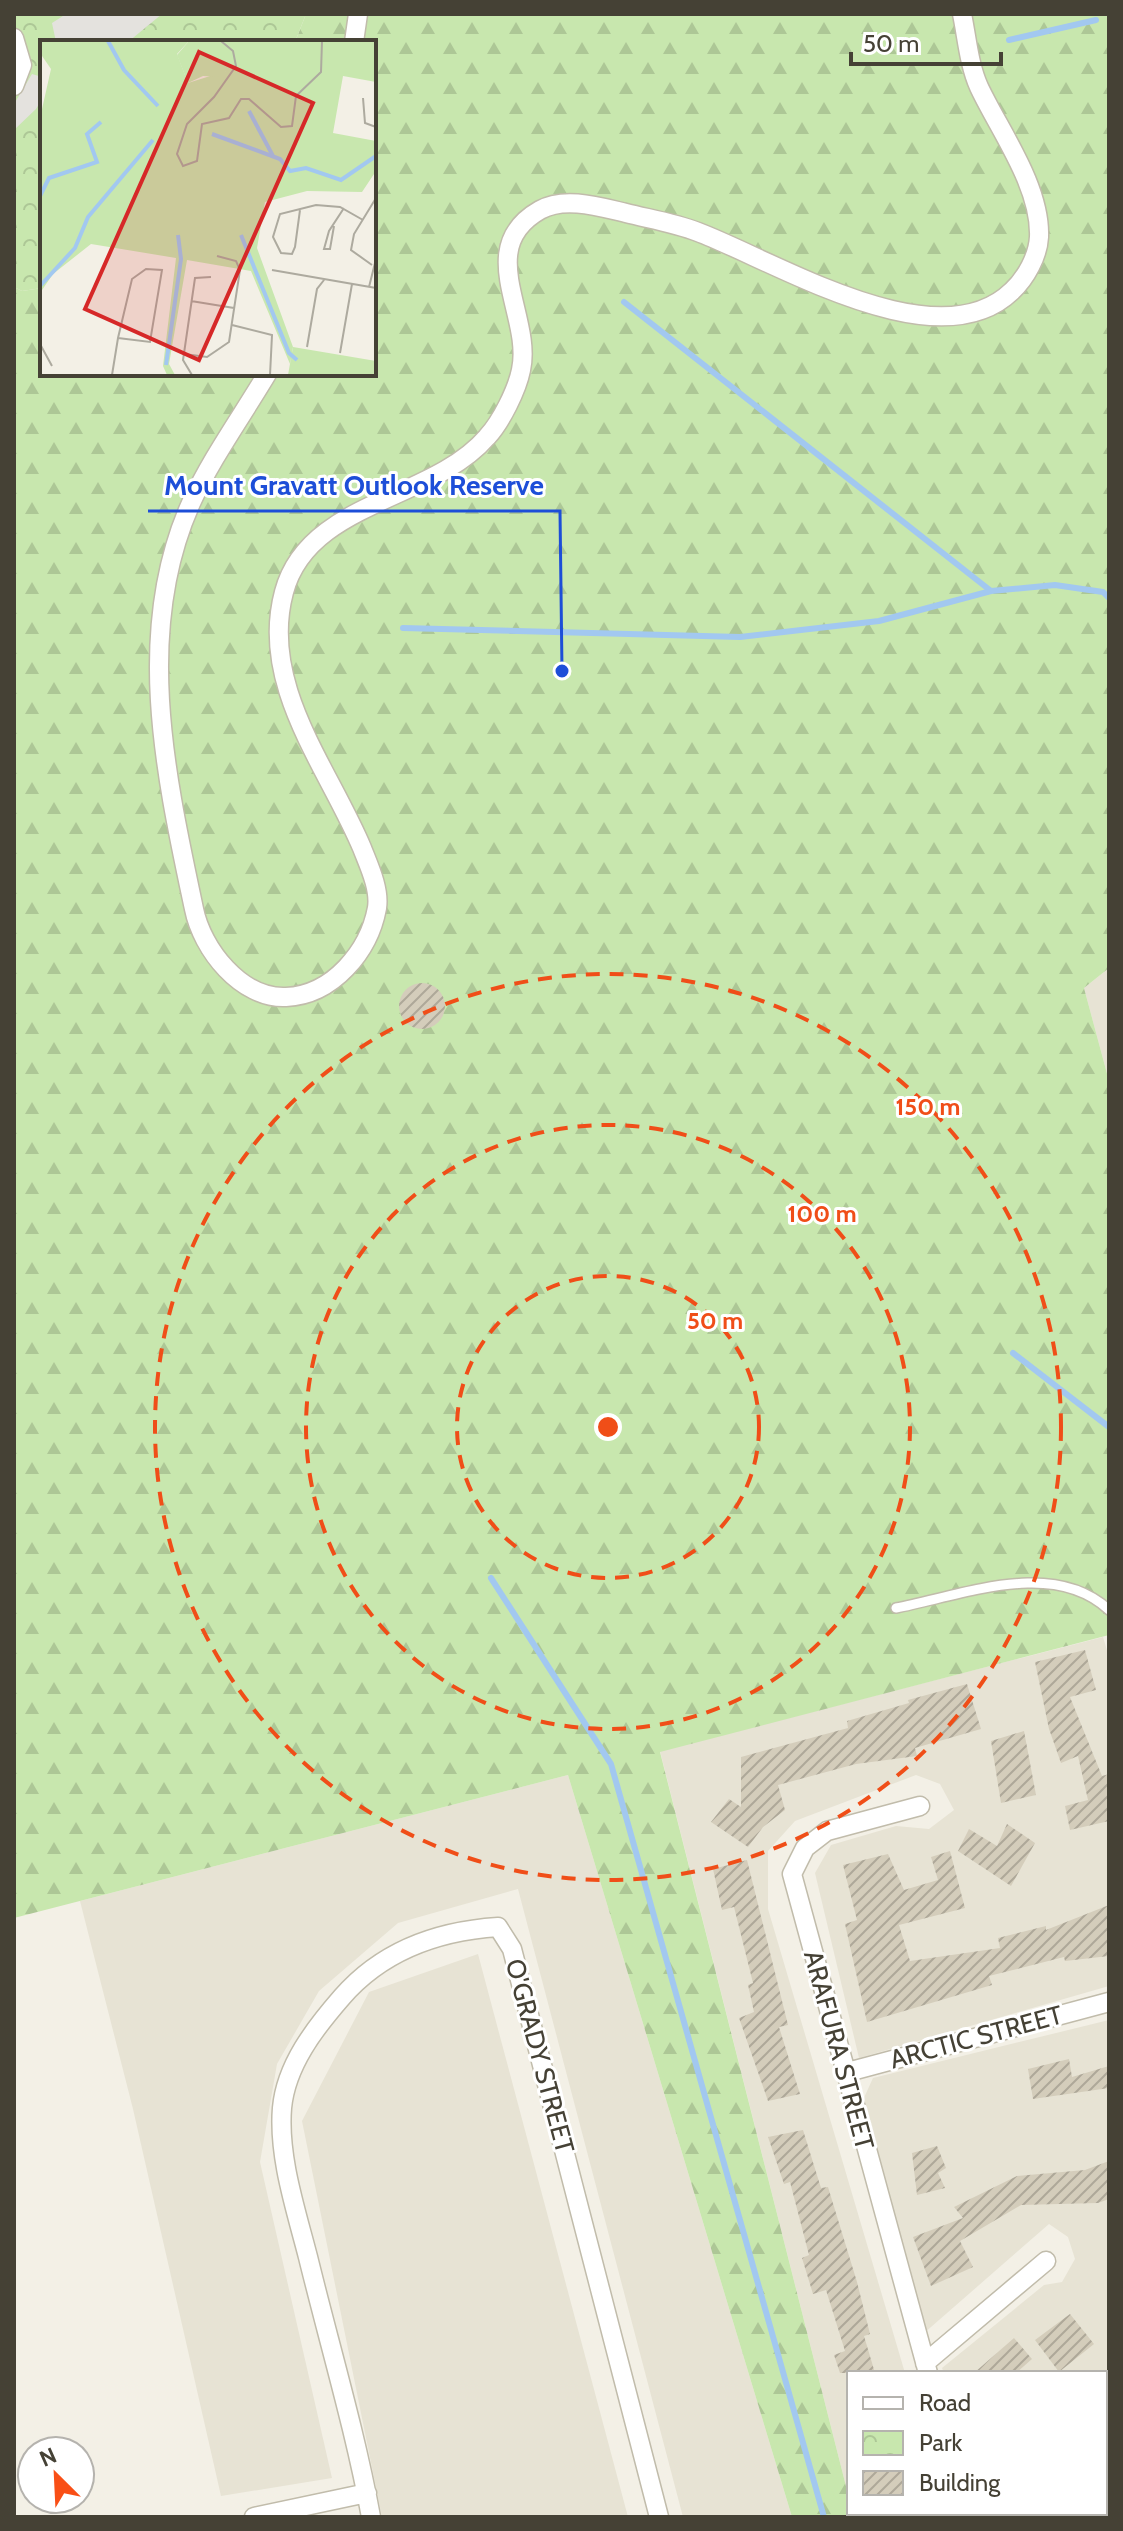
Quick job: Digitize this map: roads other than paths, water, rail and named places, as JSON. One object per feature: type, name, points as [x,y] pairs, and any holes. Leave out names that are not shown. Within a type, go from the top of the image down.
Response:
[{"type":"street","points":[[354,40],[358,14]]},
{"type":"street","points":[[266,376],[192,502],[171,572],[159,634],[157,670],[166,763],[196,919],[217,959],[248,988],[283,998],[312,991],[349,969],[365,941],[379,903],[372,873],[350,819],[299,725],[283,665],[277,623],[286,583],[305,549],[350,517],[447,469],[487,437],[522,367],[505,260],[513,235],[543,208],[585,203],[691,229],[869,305],[943,319],[997,306],[1022,282],[1039,238],[1034,207],[1013,150],[976,81],[962,14]]},
{"type":"street","points":[[14,38],[22,65],[14,86]]},
{"type":"street","name":"ARAFURA STREET","points":[[920,1806],[827,1831],[805,1848],[792,1874],[926,2368]]},
{"type":"street","name":"O'GRADY STREET","points":[[371,2517],[288,2179],[282,2107],[294,2066],[320,2022],[357,1979],[400,1949],[469,1929],[498,1927],[512,1949],[659,2517]]},
{"type":"street","name":"ARCTIC STREET","points":[[844,2073],[1109,2002]]},
{"type":"street","points":[[926,2368],[1046,2261]]},
{"type":"street","points":[[254,2517],[367,2493]]},
{"type":"lane","points":[[896,1608],[1031,1581],[1064,1583],[1100,1601],[1109,1610]]},
{"type":"waterway","points":[[1009,40],[1096,20]]},
{"type":"waterway","points":[[624,302],[991,591]]},
{"type":"waterway","points":[[403,628],[740,637],[879,621],[991,591],[1055,585],[1103,592],[1109,598]]},
{"type":"waterway","points":[[1013,1353],[1109,1427]]},
{"type":"waterway","points":[[491,1578],[611,1764],[824,2517]]},
{"type":"place","name":"Mount Gravatt Outlook Reserve","points":[[562,671]]}]
